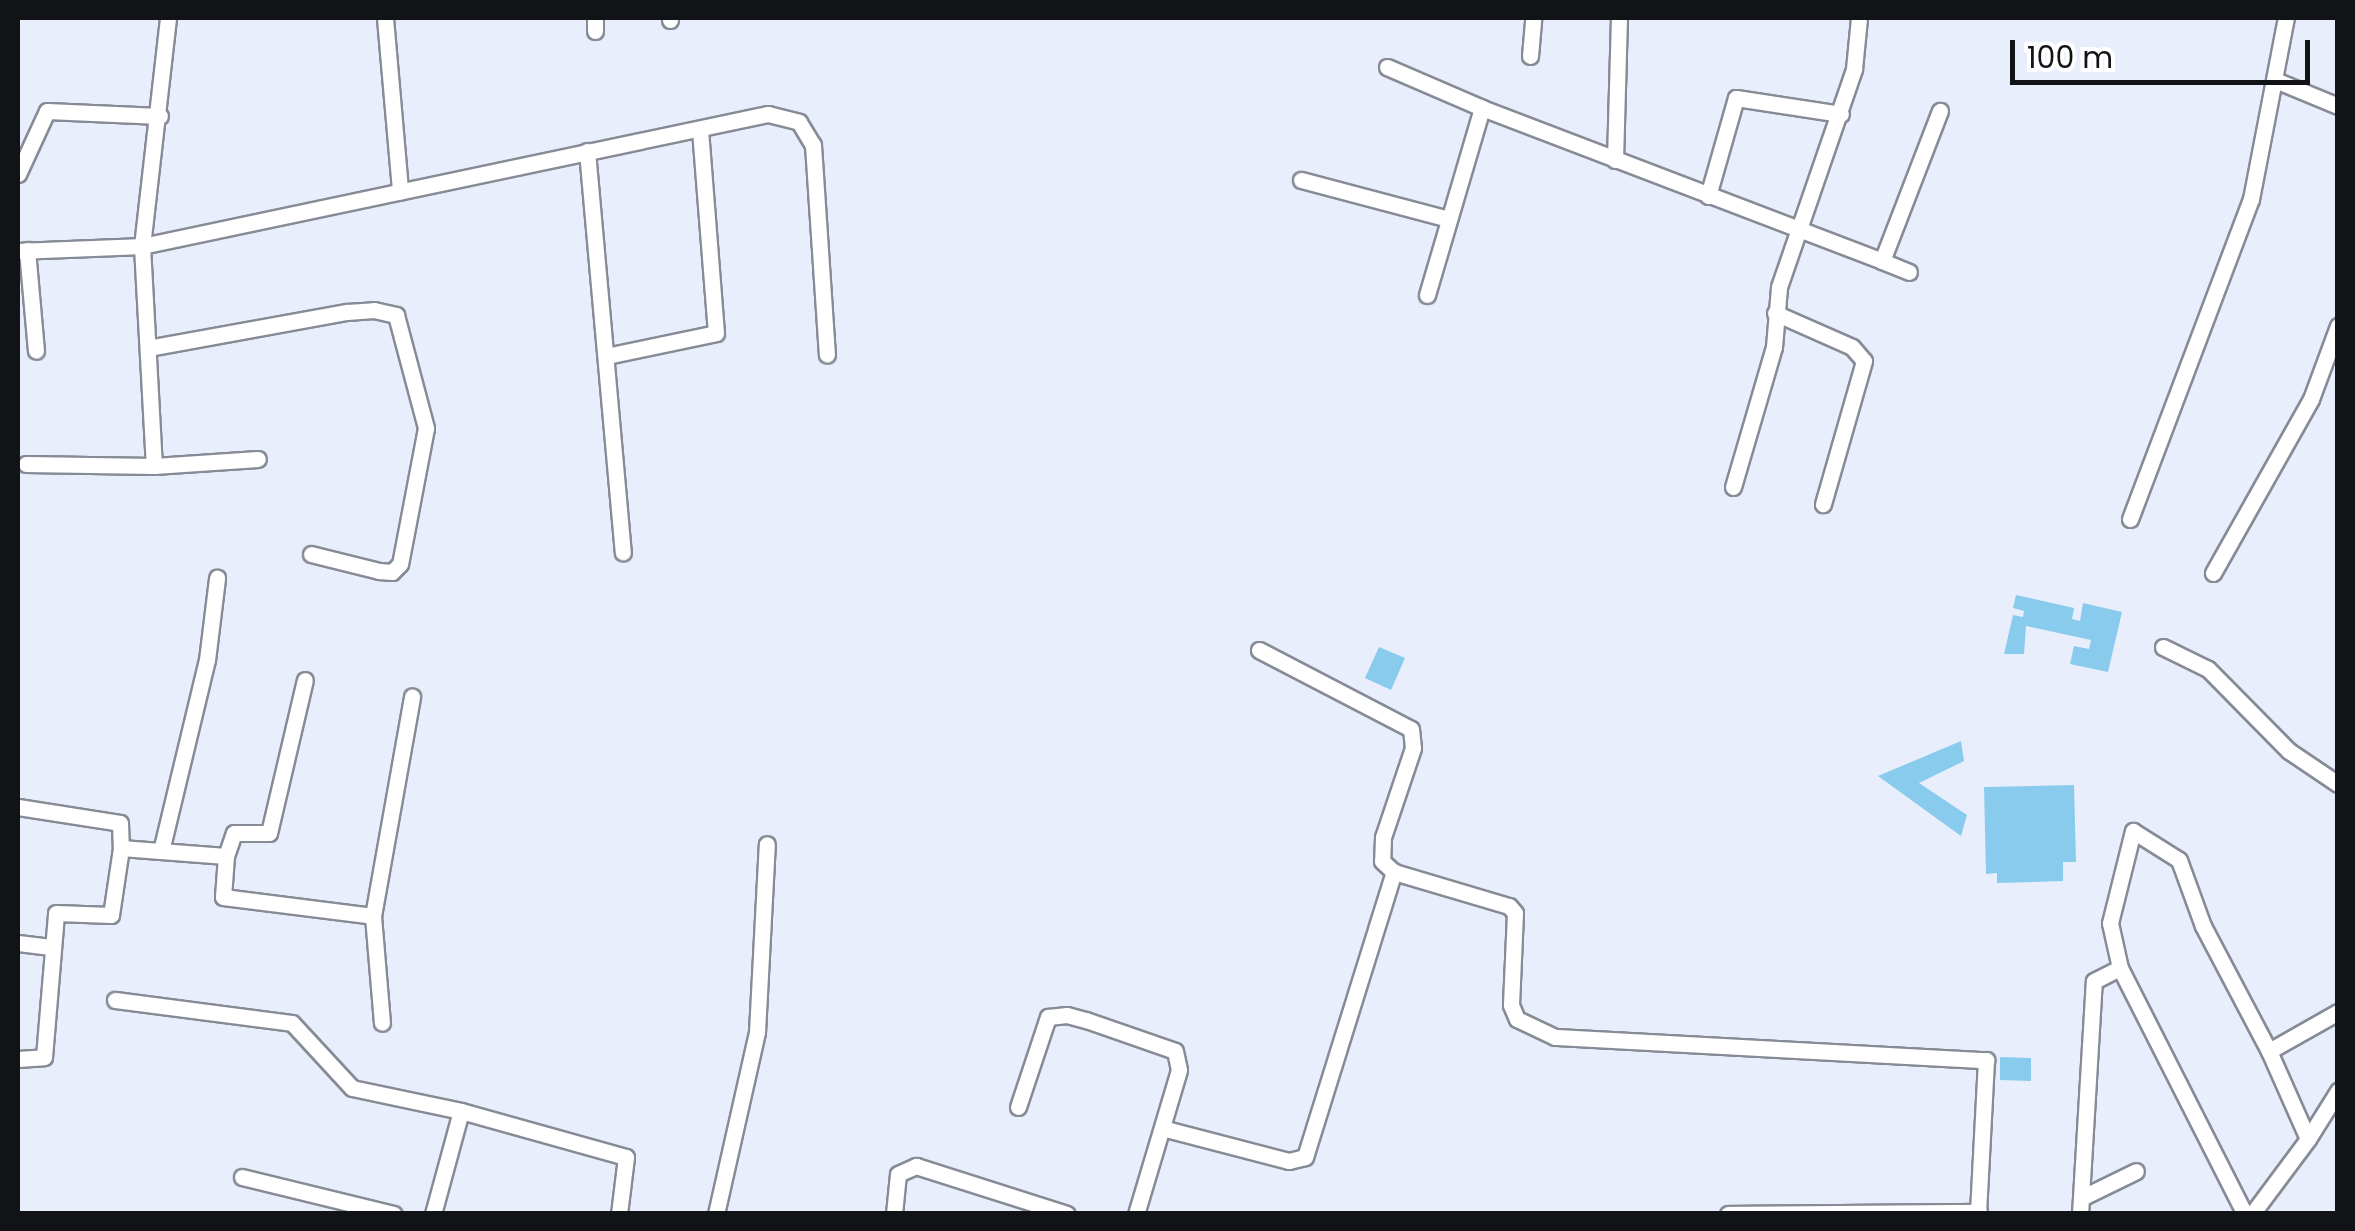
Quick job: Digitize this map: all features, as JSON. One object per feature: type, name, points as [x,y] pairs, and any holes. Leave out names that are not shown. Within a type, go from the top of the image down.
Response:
[{"type":"street","points":[[154,466],[142,246],[160,116],[168,18]]},
{"type":"street","points":[[385,18],[400,191]]},
{"type":"street","points":[[1530,56],[1533,18]]},
{"type":"street","points":[[1616,160],[1619,18]]},
{"type":"street","points":[[1733,488],[1774,347],[1775,313],[1796,228],[1854,69],[1859,18]]},
{"type":"street","points":[[2130,519],[2251,199],[2286,18]]},
{"type":"street","points":[[1387,67],[1482,108],[1909,272]]},
{"type":"street","points":[[2275,80],[2338,106]]},
{"type":"street","points":[[1708,196],[1736,98],[1840,114]]},
{"type":"street","points":[[1427,295],[1482,108]]},
{"type":"street","points":[[18,174],[48,110],[160,116]]},
{"type":"street","points":[[1882,261],[1940,111]]},
{"type":"street","points":[[36,351],[22,250],[142,246],[768,114],[799,122],[813,145],[827,355]]},
{"type":"street","points":[[606,356],[716,332],[700,131]]},
{"type":"street","points":[[587,150],[623,552]]},
{"type":"street","points":[[1301,180],[1450,218]]},
{"type":"street","points":[[148,348],[347,312],[374,310],[396,316],[426,428],[400,564],[392,572],[379,571],[311,554]]},
{"type":"street","points":[[1775,313],[1852,346],[1864,361],[1823,504]]},
{"type":"street","points":[[2213,573],[2311,399],[2336,336]]},
{"type":"street","points":[[26,464],[154,466],[258,458]]},
{"type":"street","points":[[161,850],[208,660],[217,578]]},
{"type":"street","points":[[2163,647],[2208,669],[2289,750],[2338,784]]},
{"type":"street","points":[[1258,650],[1411,729],[1413,748],[1380,852],[1394,872],[1509,906],[1516,913],[1511,1005],[1518,1019],[1528,1027],[1555,1038],[1986,1060],[1978,1213],[1728,1214]]},
{"type":"street","points":[[305,680],[269,833],[234,834],[226,856],[223,897],[373,916]]},
{"type":"street","points":[[382,1023],[373,916],[412,696]]},
{"type":"street","points":[[18,807],[120,822],[121,848],[112,915],[58,911],[50,947],[44,1057],[18,1059]]},
{"type":"street","points":[[2308,1139],[2269,1051],[2203,926],[2179,860],[2132,831],[2110,923],[2120,968],[2249,1214],[2308,1139],[2338,1091]]},
{"type":"street","points":[[716,1214],[757,1032],[767,844]]},
{"type":"street","points":[[121,848],[226,856]]},
{"type":"street","points":[[1162,1128],[1289,1161],[1305,1157],[1394,872]]},
{"type":"street","points":[[18,943],[50,947]]},
{"type":"street","points":[[2081,1206],[2094,982],[2120,968]]},
{"type":"street","points":[[116,1000],[292,1023],[352,1088],[460,1111],[626,1157],[619,1214]]},
{"type":"street","points":[[2269,1051],[2338,1012]]},
{"type":"street","points":[[1018,1106],[1048,1017],[1066,1014],[1162,1043],[1176,1051],[1179,1070],[1136,1214]]},
{"type":"street","points":[[433,1214],[460,1111]]},
{"type":"street","points":[[894,1214],[898,1174],[916,1166],[1067,1214]]},
{"type":"street","points":[[2081,1206],[2136,1171]]},
{"type":"street","points":[[242,1177],[394,1214]]},
{"type":"building","points":[[2016,595],[2074,608],[2072,619],[2080,621],[2083,603],[2122,612],[2108,672],[2070,664],[2074,646],[2089,649],[2091,640],[2026,626],[2024,654],[2004,654],[2013,615],[2023,617],[2024,611],[2013,608]]},
{"type":"building","points":[[1379,647],[1405,658],[1391,690],[1365,678]]},
{"type":"building","points":[[1961,741],[1964,761],[1919,783],[1967,815],[1961,836],[1878,776]]},
{"type":"building","points":[[2074,785],[2076,862],[2063,862],[2063,881],[1997,883],[1997,873],[1986,874],[1984,787]]},
{"type":"building","points":[[2000,1057],[2031,1058],[2031,1081],[2000,1080]]}]
